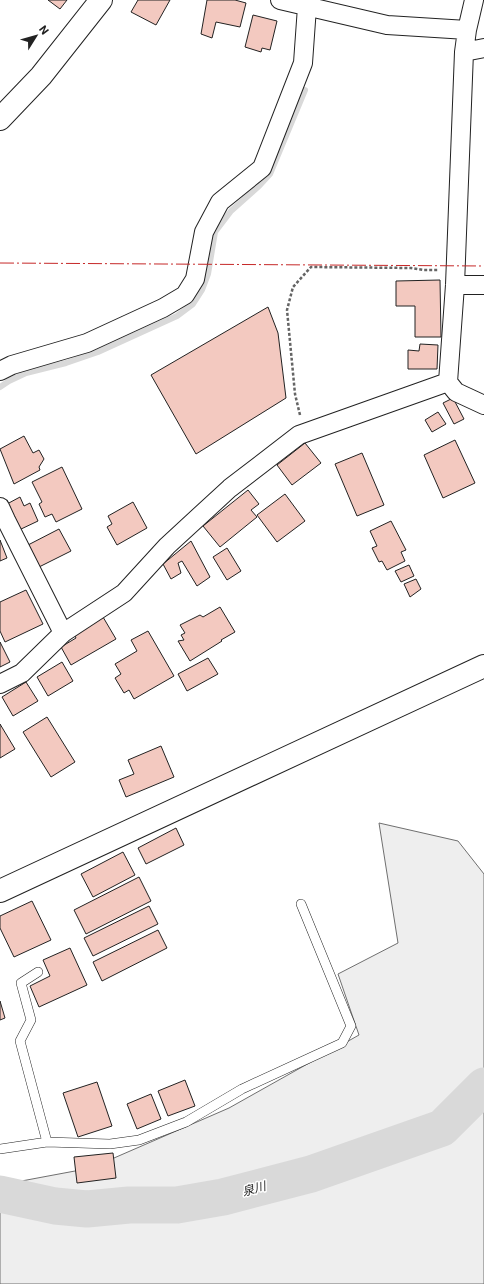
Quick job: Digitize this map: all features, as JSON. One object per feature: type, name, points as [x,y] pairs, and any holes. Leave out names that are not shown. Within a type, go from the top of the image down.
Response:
[{"type":"street","points":[[0,119],[42,76],[101,0]]},
{"type":"street","points":[[280,0],[386,25],[467,30]]},
{"type":"street","points":[[474,0],[467,30],[464,52],[455,277],[448,382],[456,392],[484,405]]},
{"type":"street","points":[[0,371],[12,365],[87,343],[163,308],[185,295],[195,279],[204,232],[220,202],[262,168],[303,64],[307,7]]},
{"type":"street","points":[[464,52],[484,48]]},
{"type":"street","points":[[455,277],[484,286]]},
{"type":"street","points":[[0,684],[22,672],[63,633],[124,593],[167,546],[230,488],[299,435],[448,382]]},
{"type":"street","points":[[0,507],[63,633]]},
{"type":"street","points":[[0,891],[484,666]]},
{"type":"lane","points":[[0,1149],[47,1142],[110,1144],[138,1140],[186,1122],[242,1089],[342,1043],[351,1026],[301,904]]},
{"type":"lane","points":[[38,972],[21,983],[31,1020],[20,1041],[47,1142]]},
{"type":"path","points":[[305,432],[295,394],[287,310],[293,287],[311,267],[411,268],[455,277]]},
{"type":"shaded area","points":[[379,823],[458,841],[484,874],[484,1284],[0,1284],[0,1185],[91,1168],[229,1108],[359,1035],[338,974],[398,943]]},
{"type":"building","points":[[48,0],[67,0],[60,9]]},
{"type":"building","points":[[138,0],[170,0],[156,25],[131,12]]},
{"type":"building","points":[[207,0],[235,0],[246,3],[240,27],[216,22],[212,38],[201,34]]},
{"type":"building","points":[[253,15],[277,21],[270,50],[262,48],[261,52],[245,47]]},
{"type":"building","points":[[440,280],[441,337],[415,337],[415,306],[396,306],[396,281]]},
{"type":"building","points":[[268,307],[278,333],[286,398],[196,454],[151,375]]},
{"type":"building","points":[[420,344],[438,345],[437,369],[408,369],[408,350],[419,351]]},
{"type":"building","points":[[453,398],[464,419],[454,424],[443,403]]},
{"type":"building","points":[[438,412],[446,424],[432,432],[425,420]]},
{"type":"building","points":[[24,436],[33,453],[39,450],[44,459],[39,467],[40,470],[14,484],[0,449]]},
{"type":"building","points":[[455,440],[475,483],[443,498],[424,455]]},
{"type":"building","points":[[305,443],[321,463],[292,485],[277,465]]},
{"type":"building","points":[[362,453],[384,505],[357,516],[335,464]]},
{"type":"building","points":[[62,467],[82,509],[56,522],[52,514],[45,517],[39,504],[42,502],[32,482]]},
{"type":"building","points":[[248,490],[259,504],[251,510],[257,517],[220,547],[203,526]]},
{"type":"building","points":[[285,494],[305,521],[277,542],[257,515]]},
{"type":"building","points":[[20,497],[24,506],[30,503],[38,521],[19,530],[7,504]]},
{"type":"building","points":[[133,502],[147,528],[117,545],[107,527],[112,524],[108,516]]},
{"type":"building","points":[[391,521],[406,550],[401,552],[405,561],[387,570],[382,561],[379,562],[372,548],[377,546],[370,531]]},
{"type":"building","points":[[59,529],[71,551],[39,567],[28,545]]},
{"type":"building","points":[[0,540],[7,558],[0,561]]},
{"type":"building","points":[[191,541],[210,577],[197,586],[182,561],[178,563],[181,573],[171,579],[163,564]]},
{"type":"building","points":[[227,548],[241,571],[227,580],[213,557]]},
{"type":"building","points":[[409,565],[414,576],[401,582],[395,571]]},
{"type":"building","points":[[416,579],[421,589],[410,597],[404,584]]},
{"type":"building","points":[[26,590],[43,624],[5,642],[0,631],[0,602]]},
{"type":"building","points":[[220,607],[235,632],[190,661],[178,641],[184,640],[181,635],[185,633],[180,625],[200,615],[203,617]]},
{"type":"building","points":[[103,617],[116,639],[71,665],[61,647],[76,638],[74,634]]},
{"type":"building","points":[[148,631],[174,676],[134,699],[129,690],[124,693],[115,678],[121,674],[115,664],[137,651],[131,640]]},
{"type":"building","points":[[0,642],[10,662],[0,667]]},
{"type":"building","points":[[208,658],[218,674],[187,691],[178,674]]},
{"type":"building","points":[[62,662],[73,681],[48,696],[37,677]]},
{"type":"building","points":[[26,682],[38,701],[13,716],[2,697]]},
{"type":"building","points":[[47,717],[75,762],[51,777],[23,732]]},
{"type":"building","points":[[0,724],[15,749],[0,758]]},
{"type":"building","points":[[161,746],[174,777],[126,797],[119,780],[134,774],[128,760]]},
{"type":"building","points":[[176,828],[184,845],[146,864],[138,848]]},
{"type":"building","points":[[123,852],[135,875],[93,897],[81,874]]},
{"type":"building","points":[[139,877],[151,901],[86,934],[74,910]]},
{"type":"building","points":[[32,901],[51,940],[14,957],[0,928],[0,916]]},
{"type":"building","points":[[149,906],[158,924],[93,956],[84,938]]},
{"type":"building","points":[[158,930],[167,948],[102,981],[93,962]]},
{"type":"building","points":[[70,948],[87,985],[39,1007],[30,986],[50,976],[43,960]]},
{"type":"building","points":[[0,1001],[5,1018],[0,1020]]},
{"type":"building","points":[[185,1080],[195,1106],[168,1116],[158,1091]]},
{"type":"building","points":[[97,1082],[112,1126],[78,1137],[63,1093]]},
{"type":"building","points":[[151,1094],[161,1119],[137,1129],[127,1104]]},
{"type":"building","points":[[113,1153],[116,1178],[77,1183],[74,1157]]},
{"type":"waterway","points":[[0,387],[26,373],[66,363],[98,352],[177,316],[193,304],[202,290],[208,274],[215,232],[231,211],[270,174],[305,90]]},
{"type":"waterway","name":"泉川","points":[[0,1194],[55,1206],[87,1209],[129,1205],[177,1205],[223,1197],[311,1174],[442,1128],[484,1086]]},
{"type":"power","points":[[0,263],[484,266]]}]
